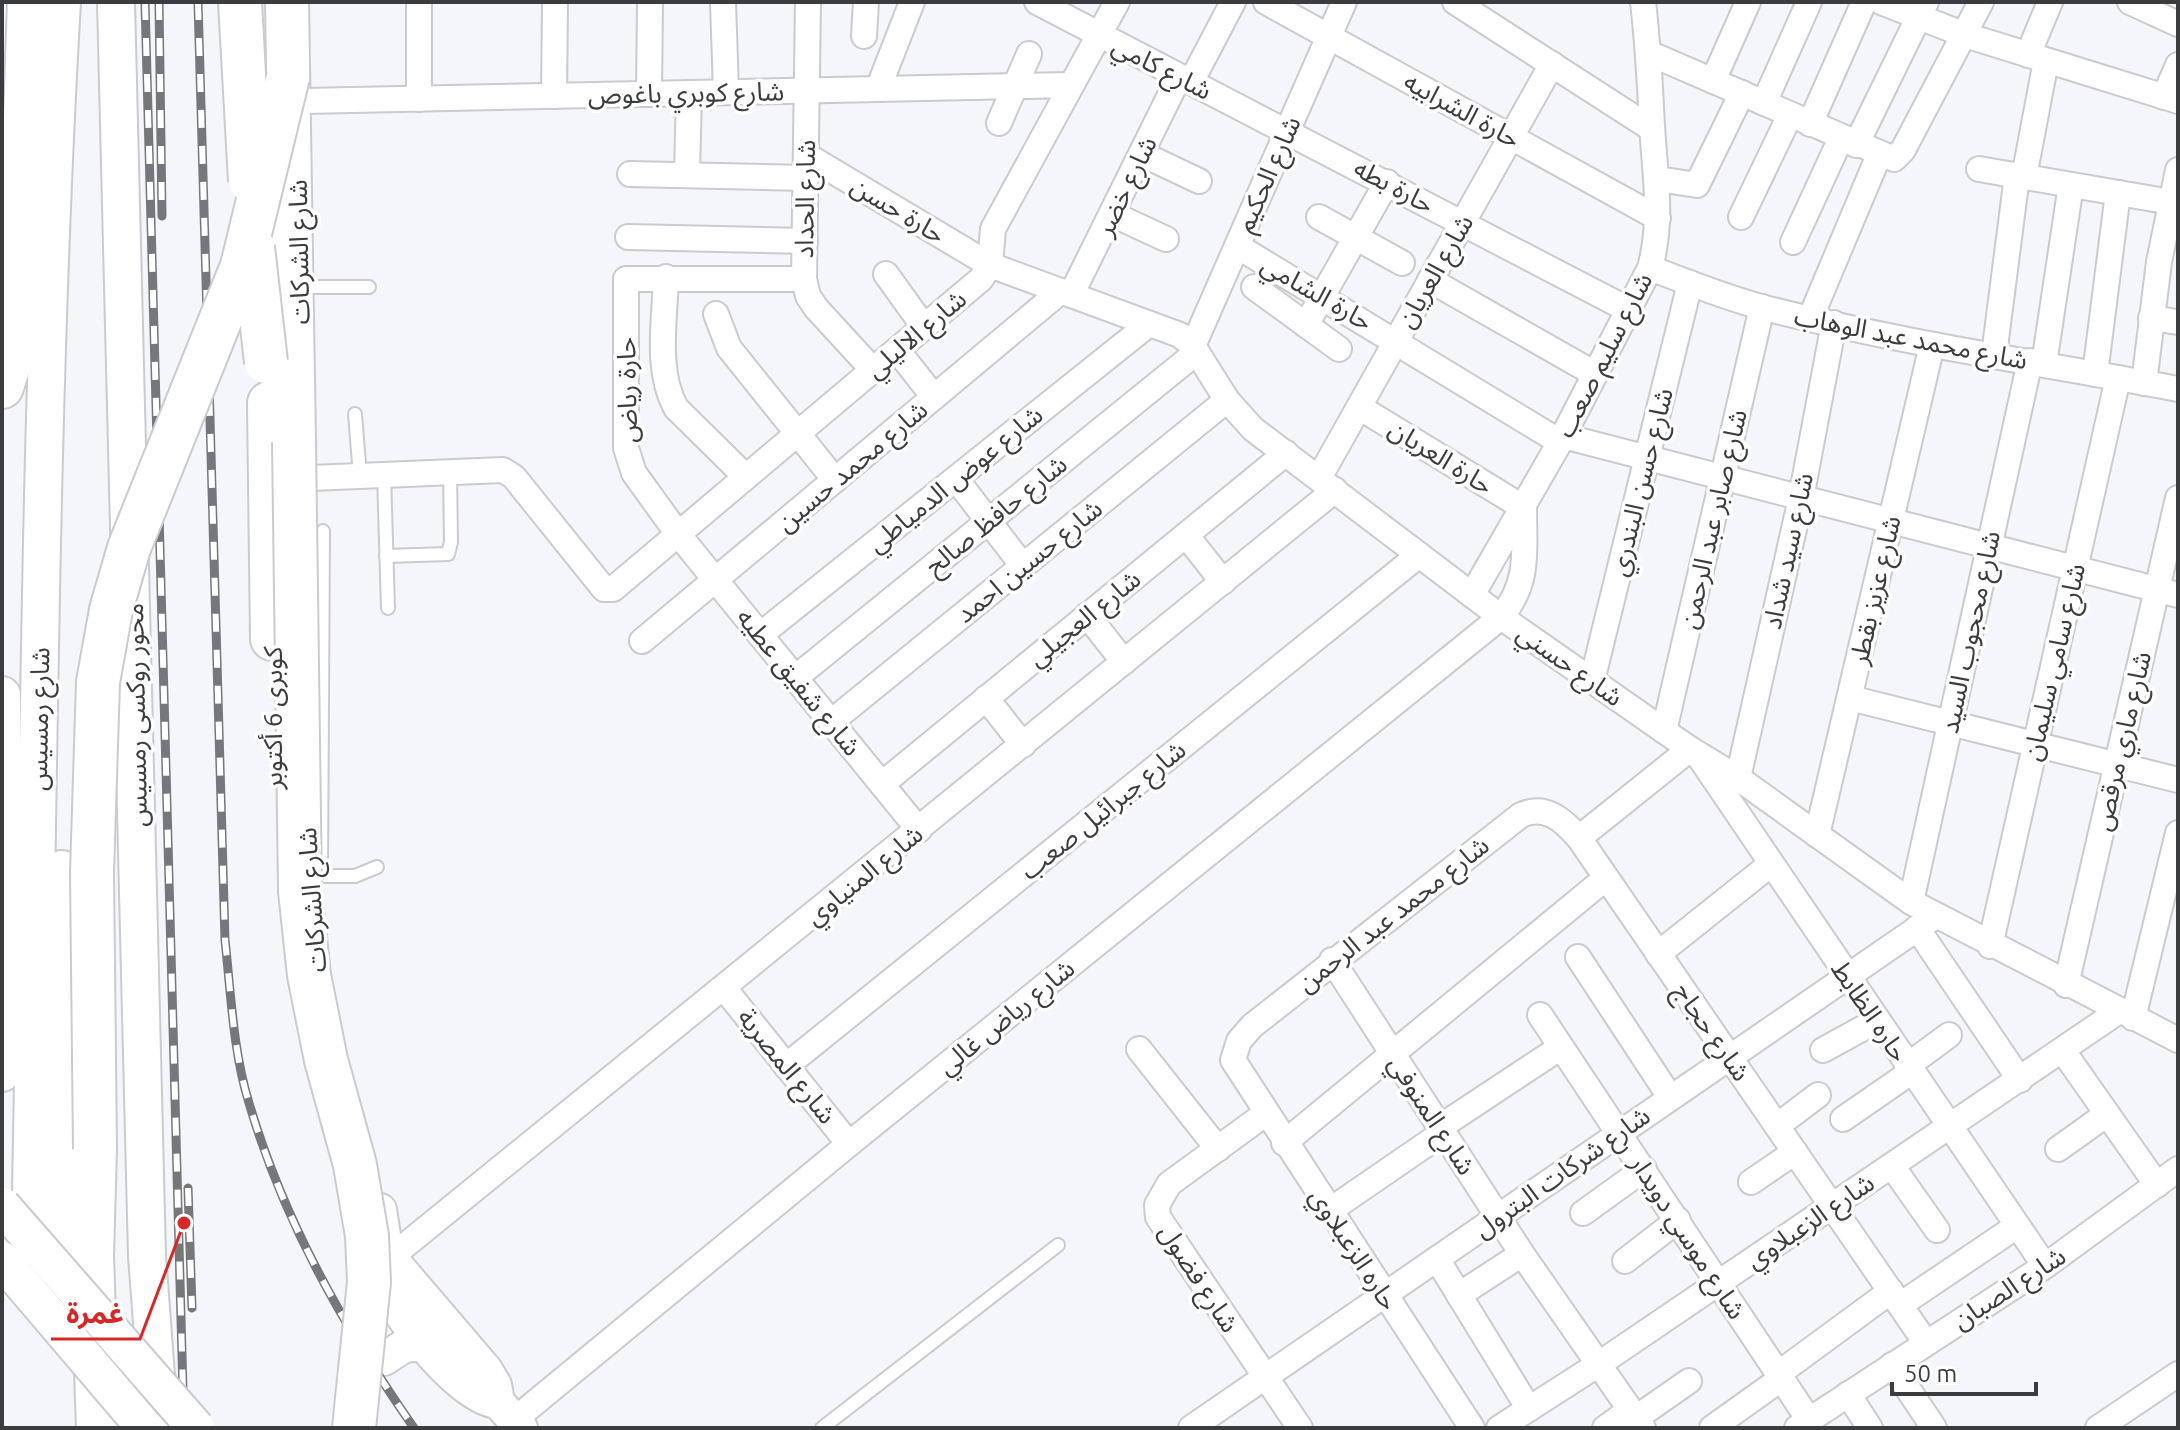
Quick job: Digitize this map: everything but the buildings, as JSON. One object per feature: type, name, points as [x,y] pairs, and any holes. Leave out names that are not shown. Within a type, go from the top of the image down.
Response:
[{"type":"highway","points":[[2,387],[16,325],[29,2]]},
{"type":"highway","name":"كوبرى 6 أكتوبر","points":[[240,2],[253,250],[272,439],[271,744],[277,906],[291,1030],[340,1224],[342,1284],[329,1428]]},
{"type":"highway","points":[[95,1428],[92,873],[98,682],[111,610],[129,548],[242,266],[283,84],[257,2]]},
{"type":"highway","name":"كوبرى 6 أكتوبر","points":[[287,2],[283,84],[300,891],[312,989],[326,1060],[355,1165],[367,1236],[369,1282],[354,1428]]},
{"type":"main road","name":"شارع رمسيس","points":[[62,2],[54,139],[40,613],[31,1191],[42,1279],[95,1428]]},
{"type":"main road","name":"محور روكسى رمسيس","points":[[116,2],[147,1256],[160,1428]]},
{"type":"main road","name":"شارع الشركات","points":[[300,2],[283,84],[307,287],[317,598],[319,956],[369,1176],[377,1268],[397,1310],[424,1344],[471,1392],[511,1417]]},
{"type":"main road","name":"شارع الشركات","points":[[300,2],[308,894],[314,969],[391,1257],[411,1285],[486,1370],[511,1417]]},
{"type":"main road","points":[[40,613],[49,640],[59,695],[62,861],[58,1200],[62,1279]]},
{"type":"main road","name":"شارع رمسيس","points":[[2,695],[6,969],[2,1073]]},
{"type":"main road","points":[[2,1206],[62,1279],[196,1428]]},
{"type":"main road","points":[[2,1260],[145,1428]]},
{"type":"main road","points":[[366,1428],[374,1355],[370,1347],[372,1337],[397,1310]]},
{"type":"main road","points":[[374,1355],[389,1358],[404,1346],[424,1344]]},
{"type":"street","points":[[419,2],[419,99]]},
{"type":"street","points":[[554,96],[555,2]]},
{"type":"street","points":[[649,94],[650,2]]},
{"type":"street","points":[[723,2],[726,92]]},
{"type":"street","name":"شارع الحداد","points":[[808,2],[804,279],[808,296],[816,308],[873,370]]},
{"type":"street","points":[[864,36],[866,2]]},
{"type":"street","points":[[878,89],[912,2]]},
{"type":"street","name":"شارع كامي","points":[[1037,2],[1287,131]]},
{"type":"street","points":[[990,265],[993,229],[1117,2]]},
{"type":"street","name":"شارع خضر","points":[[1066,293],[1112,214],[1142,154],[1233,2]]},
{"type":"street","name":"حارة الشرابيه","points":[[1266,2],[1658,218]]},
{"type":"street","name":"شارع الحكيم","points":[[1195,349],[1344,2]]},
{"type":"street","points":[[1455,2],[1652,129]]},
{"type":"street","points":[[1713,81],[1748,2]]},
{"type":"street","points":[[1658,179],[1697,185],[1809,2]]},
{"type":"street","points":[[1741,217],[1800,120],[1864,2]]},
{"type":"street","points":[[1881,2],[1922,10],[1965,35],[2171,99],[2178,65]]},
{"type":"street","points":[[1651,54],[1894,159],[1900,156],[1981,2]]},
{"type":"street","points":[[1994,355],[2037,58],[2050,2]]},
{"type":"street","points":[[2130,2],[2178,24]]},
{"type":"street","name":"شارع سليم صعب","points":[[1472,595],[1524,508],[1650,268],[1657,242],[1658,179],[1652,129],[1651,54],[1642,3]]},
{"type":"street","points":[[1793,242],[1922,10]]},
{"type":"street","points":[[999,123],[1029,54]]},
{"type":"street","name":"شارع العريان","points":[[1327,484],[1359,407],[1552,64]]},
{"type":"street","name":"شارع كوبري باغوص","points":[[283,84],[419,99],[1070,85]]},
{"type":"street","points":[[687,175],[689,93]]},
{"type":"street","name":"حارة بطه","points":[[1287,131],[1629,310]]},
{"type":"street","points":[[1142,154],[1199,181]]},
{"type":"street","name":"شارع سيد شداد","points":[[1738,778],[1801,498],[1822,321],[1879,155]]},
{"type":"street","points":[[630,174],[687,175],[806,166]]},
{"type":"street","name":"حارة حسن","points":[[806,166],[990,265]]},
{"type":"street","points":[[1979,169],[2171,202]]},
{"type":"street","points":[[2144,383],[2151,318],[2169,263],[2171,202],[2178,170]]},
{"type":"street","points":[[1306,325],[1387,182]]},
{"type":"street","name":"شارع محجوب السيد","points":[[1911,902],[1989,547],[2037,363],[2071,185]]},
{"type":"street","name":"شارع سامي سليمان","points":[[1990,946],[2075,569],[2107,376],[2118,193]]},
{"type":"street","points":[[1112,214],[1166,239]]},
{"type":"street","points":[[1319,217],[1402,263]]},
{"type":"street","points":[[628,237],[805,241]]},
{"type":"street","name":"حارة الشامي","points":[[1237,246],[1561,439],[1647,458],[2167,592]]},
{"type":"street","name":"شارع حسني","points":[[990,265],[1180,335],[1195,349],[1227,400],[1253,429],[1501,617],[1693,751],[1738,778],[1911,902],[1925,922],[1990,946],[2178,1040]]},
{"type":"street","name":"شارع الاليلي","points":[[450,471],[498,469],[508,473],[604,589],[613,589],[981,279],[990,265]]},
{"type":"street","name":"شارع محمد عبد الوهاب","points":[[1650,268],[1762,307],[1822,321],[1932,345],[2178,389]]},
{"type":"street","points":[[886,274],[924,327]]},
{"type":"street","points":[[746,477],[676,408],[668,395],[663,354],[666,277],[804,279]]},
{"type":"street","name":"حارة رياض","points":[[666,277],[626,279],[628,458],[678,534]]},
{"type":"street","points":[[1430,280],[1595,374]]},
{"type":"street","name":"شارع حسن البندري","points":[[1592,681],[1690,283]]},
{"type":"street","points":[[1254,287],[1339,349]]},
{"type":"street","name":"شارع محمد حسين","points":[[642,641],[934,397],[1066,293]]},
{"type":"street","name":"شارع صابر عبد الرحمن","points":[[1664,731],[1762,307]]},
{"type":"street","points":[[716,314],[729,348],[835,480]]},
{"type":"street","points":[[2151,318],[2178,322]]},
{"type":"street","name":"شارع عوض الدمياطي","points":[[760,635],[1149,324]]},
{"type":"street","name":"شارع عزيز بقطر","points":[[1817,835],[1932,345]]},
{"type":"street","name":"شارع حافظ صالح","points":[[795,678],[1195,349]]},
{"type":"street","points":[[897,350],[934,397]]},
{"type":"street","name":"شارع حسين احمد","points":[[831,722],[1227,400]]},
{"type":"street","name":"حارة العريان","points":[[1359,407],[1524,508]]},
{"type":"street","name":"شارع العجيلي","points":[[882,784],[1286,453]]},
{"type":"street","points":[[311,478],[450,471]]},
{"type":"street","points":[[956,479],[1023,566]]},
{"type":"street","name":"شارع المنياوي","points":[[391,1257],[1223,582],[1327,484]]},
{"type":"street","name":"شارع ماري مرقص","points":[[2066,985],[2117,765],[2167,592],[2178,498]]},
{"type":"street","name":"شارع سليم صعب","points":[[1501,617],[1516,598],[1523,575],[1524,508]]},
{"type":"street","name":"شارع شفيق عطيه","points":[[678,534],[919,830]]},
{"type":"street","points":[[1186,535],[1223,582]]},
{"type":"street","name":"شارع جبرائيل صعب","points":[[786,1066],[1419,555]]},
{"type":"street","points":[[1087,615],[1124,662]]},
{"type":"street","name":"شارع رياض غالي","points":[[511,1417],[1501,617]]},
{"type":"street","points":[[986,698],[1023,745]]},
{"type":"street","points":[[1850,698],[2178,780]]},
{"type":"street","points":[[1579,838],[1693,751]]},
{"type":"street","name":"حاره الظابط","points":[[1693,751],[2045,1266]]},
{"type":"street","points":[[2,753],[3,761]]},
{"type":"street","name":"شارع محمد عبد الرحمن","points":[[1237,1071],[1233,1060],[1244,1034],[1332,960],[1521,815],[1530,811],[1549,812],[1579,838]]},
{"type":"street","points":[[2126,1015],[2178,833]]},
{"type":"street","name":"شارع حجاج","points":[[1579,838],[1926,1343]]},
{"type":"street","points":[[1658,954],[1771,864]]},
{"type":"street","points":[[1284,1143],[1606,878]]},
{"type":"street","points":[[1925,922],[2020,1080]]},
{"type":"street","name":"شارع شركات البترول","points":[[1191,1428],[1925,922]]},
{"type":"street","points":[[1578,957],[1670,1097]]},
{"type":"street","name":"شارع المنوفي","points":[[1332,960],[1522,1254],[1637,1419]]},
{"type":"street","name":"شارع المصرية","points":[[724,988],[849,1144]]},
{"type":"street","name":"شارع موسي دويدار","points":[[1540,1015],[1780,1376],[1801,1426]]},
{"type":"street","name":"شارع الزعبلاوي","points":[[1499,1428],[2063,1051],[2126,1015]]},
{"type":"street","points":[[1823,1050],[1876,1021]]},
{"type":"street","points":[[1843,1119],[1949,1035]]},
{"type":"street","points":[[1329,1211],[1561,1047]]},
{"type":"street","points":[[1139,1049],[1218,1149]]},
{"type":"street","points":[[2063,1051],[2157,1185]]},
{"type":"street","name":"حاره الزعبلاوي","points":[[1237,1071],[1472,1428]]},
{"type":"street","points":[[1777,1126],[1818,1095]]},
{"type":"street","name":"شارع فضول","points":[[1265,1114],[1161,1194],[1157,1205],[1158,1217],[1300,1428]]},
{"type":"street","points":[[2058,1149],[2107,1114]]},
{"type":"street","points":[[1751,1182],[1795,1152]]},
{"type":"street","points":[[1892,1166],[1937,1230]]},
{"type":"street","points":[[1583,1213],[1644,1169]]},
{"type":"street","name":"شارع الصبان","points":[[1801,1426],[2045,1266],[2178,1169]]},
{"type":"street","points":[[1625,1261],[1678,1220]]},
{"type":"street","points":[[1712,1428],[1780,1376],[1896,1298],[2017,1226]]},
{"type":"street","points":[[1459,1295],[1522,1254]]},
{"type":"street","points":[[1437,1259],[1529,1409]]},
{"type":"street","points":[[1892,1365],[1934,1428]]},
{"type":"street","points":[[2098,1428],[2178,1374]]},
{"type":"street","points":[[1605,1428],[1637,1419],[1689,1381]]},
{"type":"street","points":[[1848,1394],[1870,1428]]},
{"type":"lane","points":[[307,287],[369,287]]},
{"type":"lane","points":[[355,414],[372,475],[386,556],[388,608]]},
{"type":"lane","points":[[386,556],[448,554],[451,542],[450,471]]},
{"type":"lane","points":[[317,598],[323,531]]},
{"type":"lane","points":[[318,876],[355,876],[377,867]]},
{"type":"lane","points":[[822,1428],[1058,1245]]},
{"type":"railway","points":[[145,2],[184,1428]]},
{"type":"railway","points":[[159,2],[162,216]]},
{"type":"railway","points":[[198,2],[225,940],[236,1043],[249,1103],[263,1147],[298,1231],[340,1312],[414,1428]]},
{"type":"railway","points":[[188,1188],[192,1308]]},
{"type":"place","name":"غمرة","points":[[184,1223]]}]
